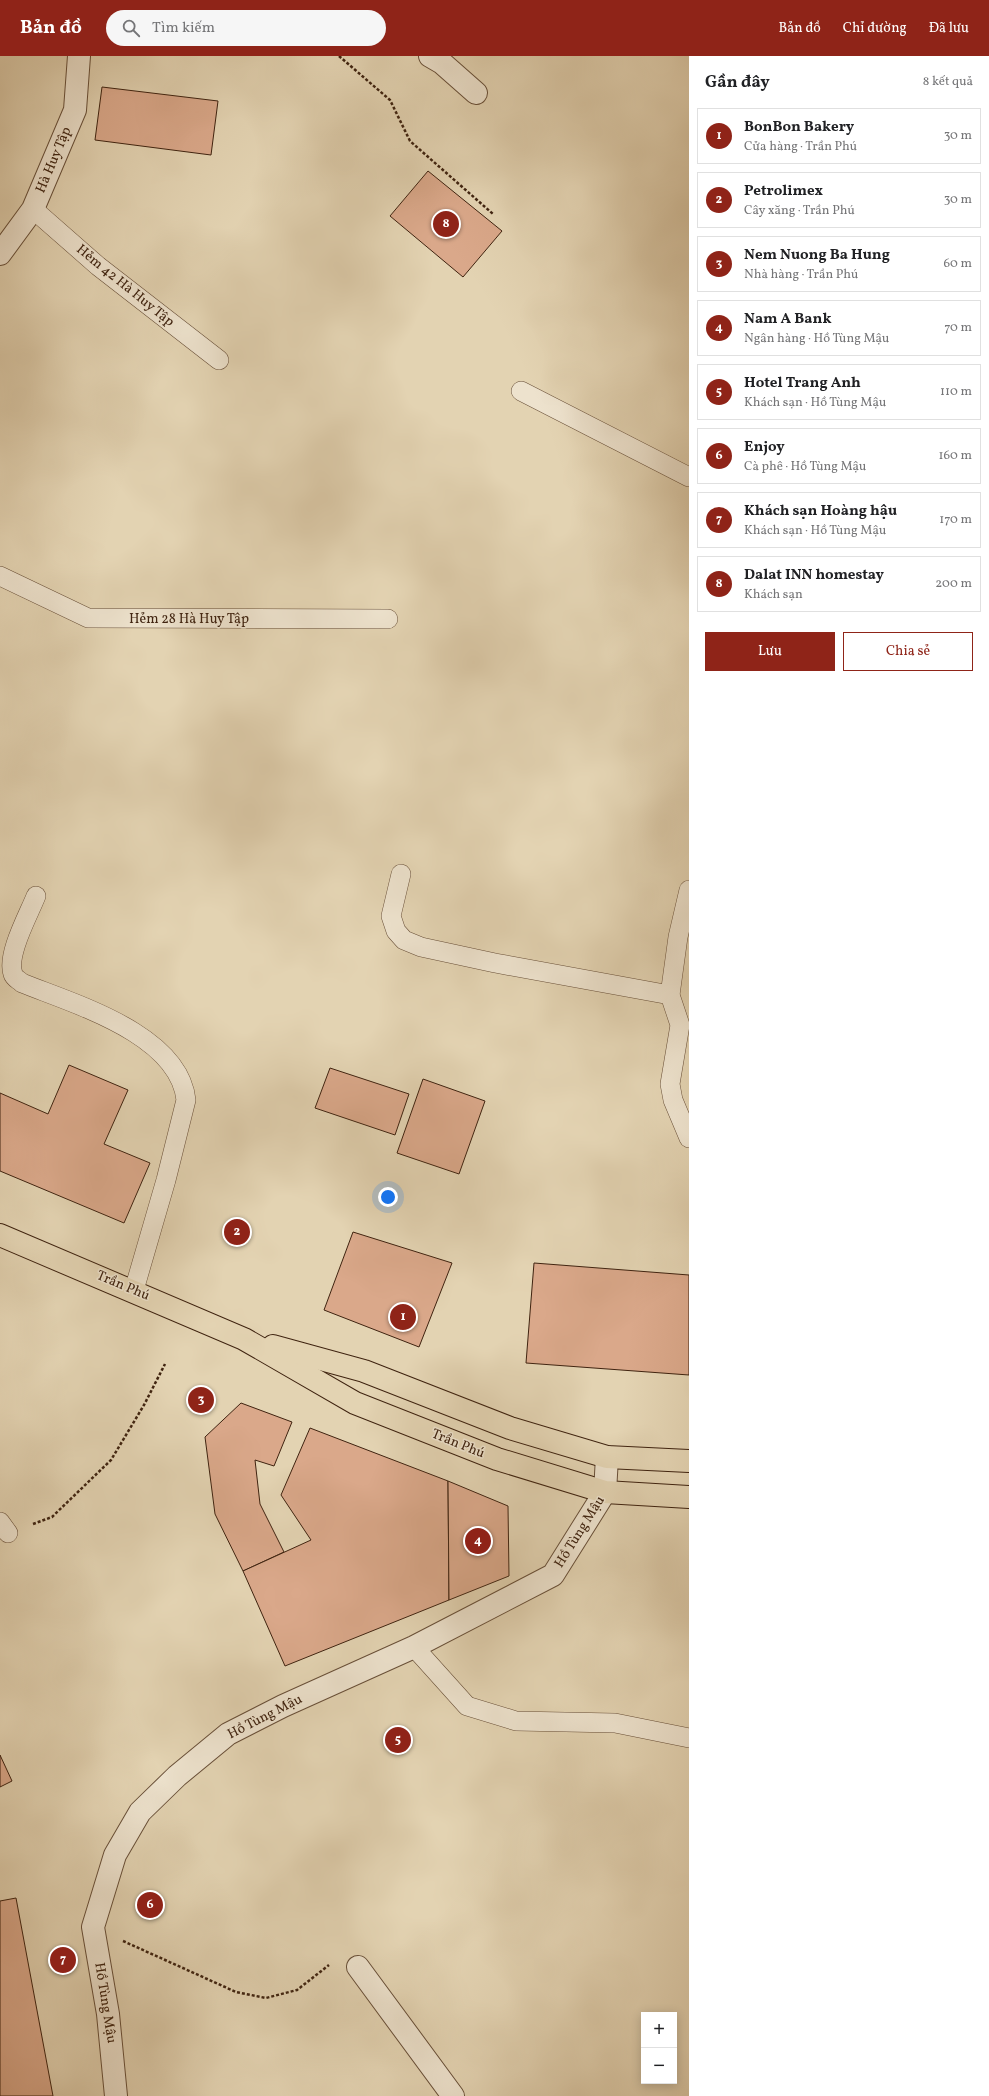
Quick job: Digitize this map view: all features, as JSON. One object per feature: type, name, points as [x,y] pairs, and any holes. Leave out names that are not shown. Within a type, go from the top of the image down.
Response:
[{"type":"main road","name":"Trần Phú","points":[[0,1235],[134,1290],[244,1339],[355,1403],[497,1459],[605,1492],[689,1497]]},
{"type":"main road","name":"Trần Phú","points":[[244,1339],[364,1371],[510,1428],[607,1457],[689,1461]]},
{"type":"street","name":"Hà Huy Tập","points":[[0,254],[33,209],[75,110],[79,56]]},
{"type":"street","points":[[430,56],[442,63],[476,93]]},
{"type":"street","name":"Hồ Tùng Mậu","points":[[116,2096],[108,2014],[93,1928],[115,1855],[140,1812],[177,1776],[228,1734],[283,1706],[414,1647],[553,1575],[605,1492],[607,1457]]},
{"type":"street","points":[[358,1967],[453,2096]]},
{"type":"lane","name":"Hẻm 42 Hà Huy Tập","points":[[33,209],[98,266],[219,360]]},
{"type":"lane","points":[[521,391],[689,477]]},
{"type":"lane","name":"Hẻm 28 Hà Huy Tập","points":[[0,576],[88,618],[388,619]]},
{"type":"lane","points":[[401,874],[391,916],[396,931],[404,940],[421,947],[495,963],[670,995]]},
{"type":"lane","points":[[689,890],[678,937],[670,995],[680,1025],[670,1084],[673,1100],[687,1137],[689,1138]]},
{"type":"lane","points":[[36,896],[12,958],[13,974],[16,978],[22,982],[87,1009],[140,1035],[168,1060],[184,1088],[186,1100],[168,1172],[134,1290]]},
{"type":"lane","points":[[414,1647],[467,1706],[516,1721],[616,1723],[689,1738]]},
{"type":"path","points":[[339,56],[390,100],[410,141],[493,214]]},
{"type":"path","points":[[4,1528],[52,1517],[111,1460],[144,1405],[165,1364]]},
{"type":"path","points":[[93,1928],[236,1992],[266,1998],[297,1990],[330,1965],[358,1967]]},
{"type":"building","points":[[102,87],[218,101],[211,155],[95,140]]},
{"type":"building","points":[[428,171],[502,231],[463,277],[390,216]]},
{"type":"building","points":[[69,1065],[128,1090],[104,1144],[150,1163],[124,1223],[0,1171],[0,1093],[48,1114]]},
{"type":"building","points":[[330,1068],[409,1094],[395,1135],[315,1108]]},
{"type":"building","points":[[423,1079],[485,1101],[459,1174],[397,1153]]},
{"type":"building","points":[[353,1232],[452,1263],[419,1347],[324,1310]]},
{"type":"building","points":[[534,1263],[689,1275],[689,1375],[526,1363]]},
{"type":"building","points":[[241,1403],[292,1422],[274,1466],[255,1460],[260,1504],[284,1552],[243,1571],[215,1514],[205,1437]]},
{"type":"building","points":[[310,1428],[448,1481],[449,1600],[285,1666],[243,1571],[311,1540],[281,1495]]},
{"type":"building","points":[[448,1481],[508,1506],[509,1576],[449,1600]]},
{"type":"building","points":[[0,1755],[12,1781],[0,1787]]},
{"type":"building","points":[[16,1898],[53,2096],[0,2096],[0,1901]]},
{"type":"place","name":"Dalat INN homestay","points":[[446,224]]},
{"type":"place","name":"Petrolimex","points":[[237,1232]]},
{"type":"place","name":"BonBon Bakery","points":[[403,1317]]},
{"type":"place","name":"Nem Nuong Ba Hung","points":[[201,1400]]},
{"type":"place","name":"Nam A Bank","points":[[478,1541]]},
{"type":"place","name":"Hotel Trang Anh","points":[[398,1740]]},
{"type":"place","name":"Enjoy","points":[[150,1905]]},
{"type":"place","name":"Khách sạn Hoàng hậu","points":[[63,1960]]}]
